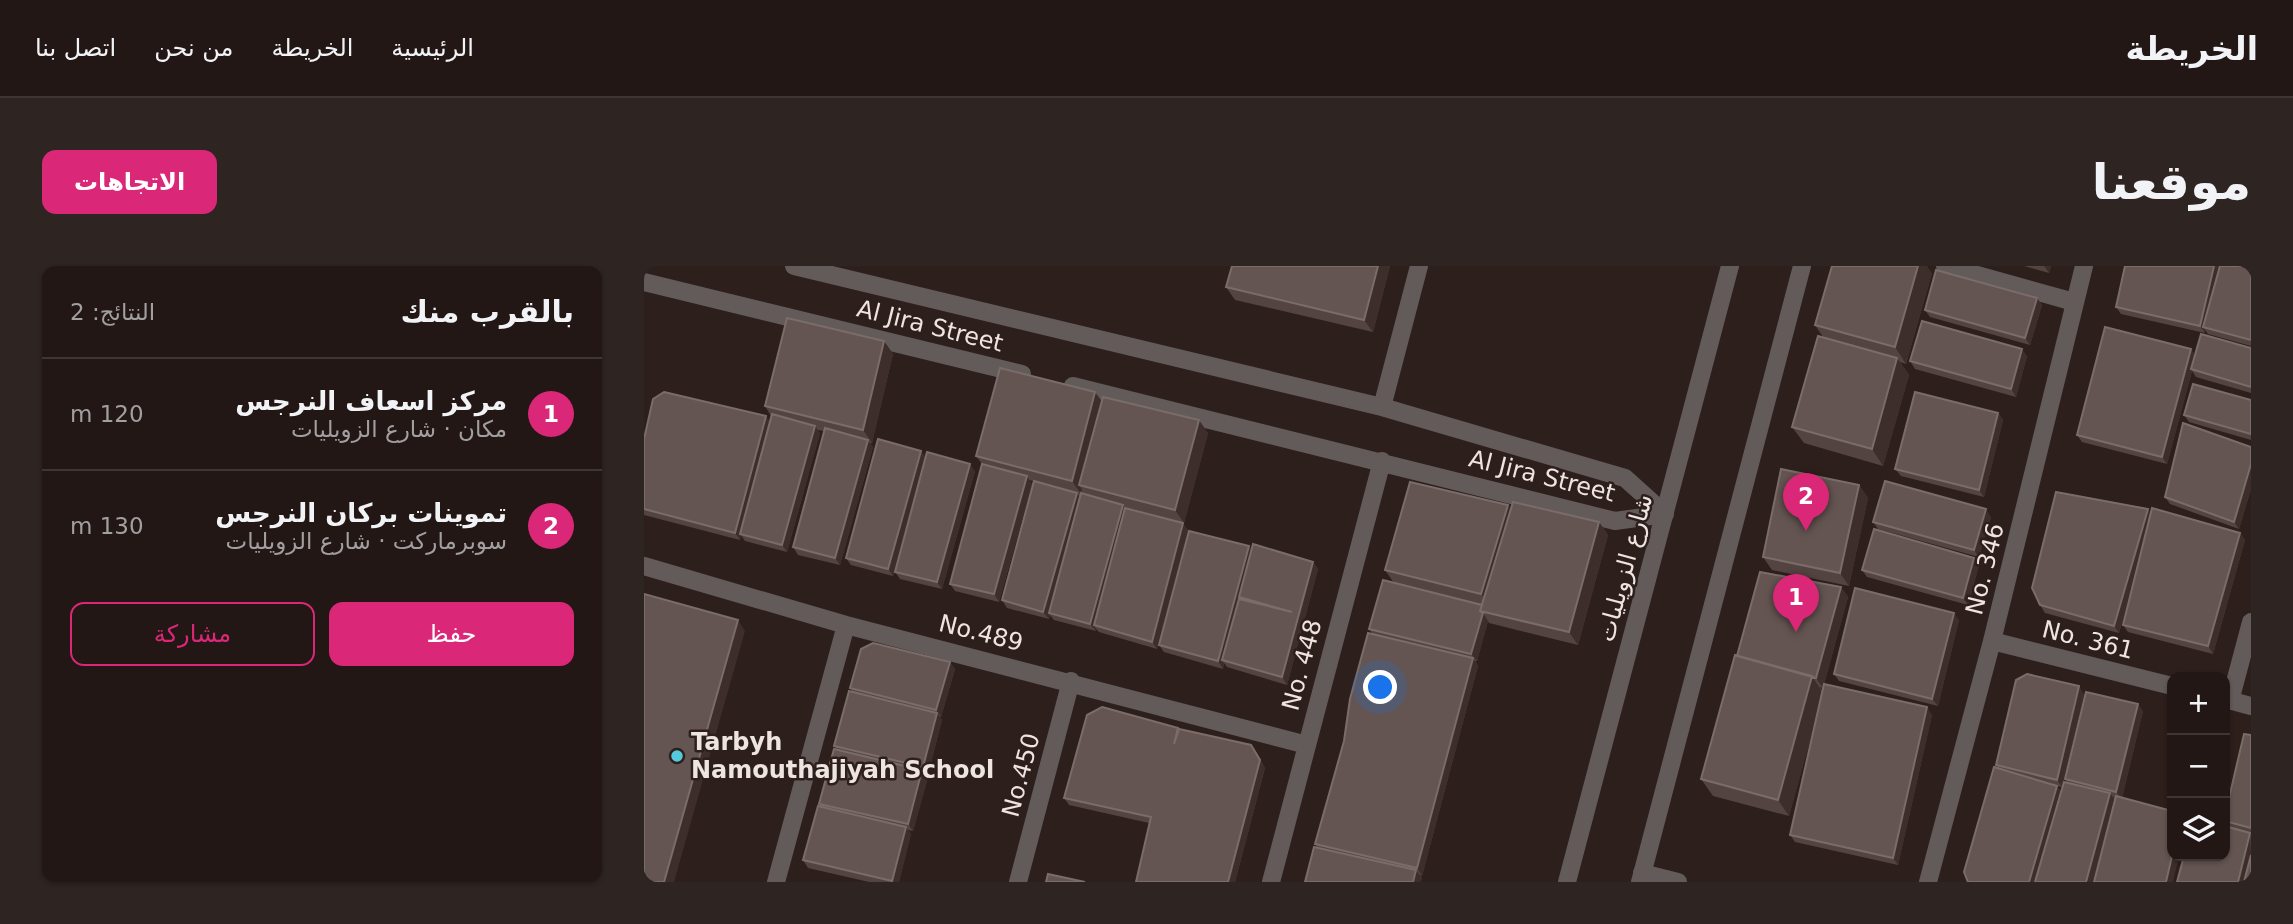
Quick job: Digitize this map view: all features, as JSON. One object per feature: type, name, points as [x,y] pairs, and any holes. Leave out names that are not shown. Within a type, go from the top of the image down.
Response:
[{"type":"street","name":"Al Jira Street","points":[[794,266],[1382,407],[1625,478],[1665,514]]},
{"type":"street","points":[[1382,407],[1419,266]]},
{"type":"street","name":"شارع الزويليات","points":[[1567,882],[1730,266]]},
{"type":"street","points":[[1678,882],[1641,878],[1802,266]]},
{"type":"street","points":[[1945,266],[2074,302]]},
{"type":"street","name":"No. 346","points":[[1928,882],[1992,641],[2084,266]]},
{"type":"street","name":"Al Jira Street","points":[[644,282],[1382,461],[1615,522],[1665,514]]},
{"type":"street","name":"No. 448","points":[[1271,882],[1382,461]]},
{"type":"street","name":"No.489","points":[[644,566],[846,625],[1072,681],[1307,744]]},
{"type":"street","points":[[2230,690],[2251,622]]},
{"type":"street","points":[[776,882],[846,625]]},
{"type":"street","name":"No. 361","points":[[1992,641],[2167,685]]},
{"type":"street","name":"No.450","points":[[1018,882],[1072,681]]},
{"type":"street","points":[[2230,701],[2251,706]]},
{"type":"building","points":[[1232,266],[1378,266],[1364,320],[1226,287]]},
{"type":"building","points":[[1832,266],[1918,266],[1895,347],[1815,325]]},
{"type":"building","points":[[2125,266],[2214,266],[2200,326],[2116,307]]},
{"type":"building","points":[[2220,266],[2251,266],[2251,340],[2203,327]]},
{"type":"building","points":[[1936,270],[2037,298],[2025,338],[1925,310]]},
{"type":"building","points":[[787,318],[884,341],[863,430],[765,406]]},
{"type":"building","points":[[1922,321],[2022,349],[2011,389],[1910,361]]},
{"type":"building","points":[[2105,327],[2191,349],[2162,457],[2077,435]]},
{"type":"building","points":[[2201,334],[2251,348],[2251,387],[2191,369]]},
{"type":"building","points":[[1818,336],[1897,358],[1872,449],[1792,427]]},
{"type":"building","points":[[1000,368],[1095,392],[1072,481],[976,456]]},
{"type":"building","points":[[2193,384],[2251,400],[2251,434],[2184,415]]},
{"type":"building","points":[[664,392],[766,416],[735,533],[644,509],[644,439],[653,399]]},
{"type":"building","points":[[1915,392],[1998,413],[1979,490],[1895,469]]},
{"type":"building","points":[[1103,397],[1199,420],[1175,510],[1079,485]]},
{"type":"building","points":[[772,414],[815,426],[782,545],[740,534]]},
{"type":"building","points":[[2183,423],[2251,447],[2251,464],[2234,522],[2165,497]]},
{"type":"building","points":[[825,428],[868,440],[835,558],[793,547]]},
{"type":"building","points":[[878,439],[921,451],[888,569],[846,558]]},
{"type":"building","points":[[927,452],[970,464],[937,582],[895,572]]},
{"type":"building","points":[[982,464],[1027,476],[994,594],[950,584]]},
{"type":"building","points":[[1781,469],[1859,485],[1840,573],[1763,557]]},
{"type":"building","points":[[1034,481],[1077,493],[1043,612],[1002,600]]},
{"type":"building","points":[[1885,481],[1986,509],[1974,550],[1873,522]]},
{"type":"building","points":[[1410,482],[1508,505],[1481,594],[1385,570]]},
{"type":"building","points":[[2056,492],[2148,509],[2114,626],[2040,605],[2032,588]]},
{"type":"building","points":[[1081,493],[1123,505],[1090,624],[1049,613]]},
{"type":"building","points":[[1513,502],[1599,522],[1569,632],[1480,611]]},
{"type":"building","points":[[1125,508],[1183,523],[1152,642],[1094,625]]},
{"type":"building","points":[[2152,508],[2240,533],[2208,646],[2123,625]]},
{"type":"building","points":[[1874,529],[1974,558],[1963,598],[1862,570]]},
{"type":"building","points":[[1189,531],[1249,546],[1218,661],[1159,645]]},
{"type":"building","points":[[1253,544],[1313,562],[1282,677],[1222,660],[1239,599],[1292,612],[1239,597]]},
{"type":"building","points":[[1760,572],[1841,587],[1816,678],[1737,656]]},
{"type":"building","points":[[1383,580],[1482,605],[1480,611],[1483,613],[1471,654],[1369,629]]},
{"type":"building","points":[[1855,588],[1954,613],[1932,699],[1834,674]]},
{"type":"building","name":"Tarbyh Namouthajiyah School","points":[[644,594],[738,620],[664,882],[644,882]]},
{"type":"building","points":[[1368,633],[1473,658],[1417,868],[1315,844],[1344,741],[1350,699]]},
{"type":"building","points":[[873,643],[950,662],[936,710],[850,688],[861,649]]},
{"type":"building","points":[[1735,655],[1812,676],[1778,800],[1701,779]]},
{"type":"building","points":[[2027,674],[2079,686],[2057,780],[1996,765],[2016,680]]},
{"type":"building","points":[[1824,684],[1927,707],[1893,858],[1790,835]]},
{"type":"building","points":[[849,691],[937,713],[923,767],[834,746]]},
{"type":"building","points":[[2086,692],[2138,704],[2116,792],[2065,779]]},
{"type":"building","points":[[1102,707],[1178,728],[1174,744],[1179,729],[1251,745],[1260,760],[1228,882],[1136,882],[1151,817],[1064,798],[1087,715]]},
{"type":"building","points":[[2244,734],[2251,735],[2251,828],[2230,822],[2230,794]]},
{"type":"building","points":[[834,749],[922,770],[908,824],[819,804]]},
{"type":"building","points":[[1994,767],[2057,786],[2029,882],[1968,882],[1964,872]]},
{"type":"building","points":[[2064,782],[2110,793],[2086,882],[2035,882]]},
{"type":"building","points":[[2116,796],[2167,810],[2167,861],[2171,861],[2166,882],[2094,882]]},
{"type":"building","points":[[818,806],[906,827],[892,881],[803,860]]},
{"type":"building","points":[[2230,827],[2250,833],[2238,882],[2177,882],[2183,861],[2230,861]]},
{"type":"building","points":[[1314,847],[1416,870],[1413,882],[1305,882]]},
{"type":"building","points":[[2251,855],[2251,882],[2244,882]]},
{"type":"building","points":[[1048,874],[1085,882],[1046,882]]},
{"type":"place","name":"تموينات بركان النرجس","points":[[1806,531]]},
{"type":"place","name":"مركز اسعاف النرجس","points":[[1796,632]]},
{"type":"place","name":"Tarbyh Namouthajiyah School","points":[[677,756]]}]
